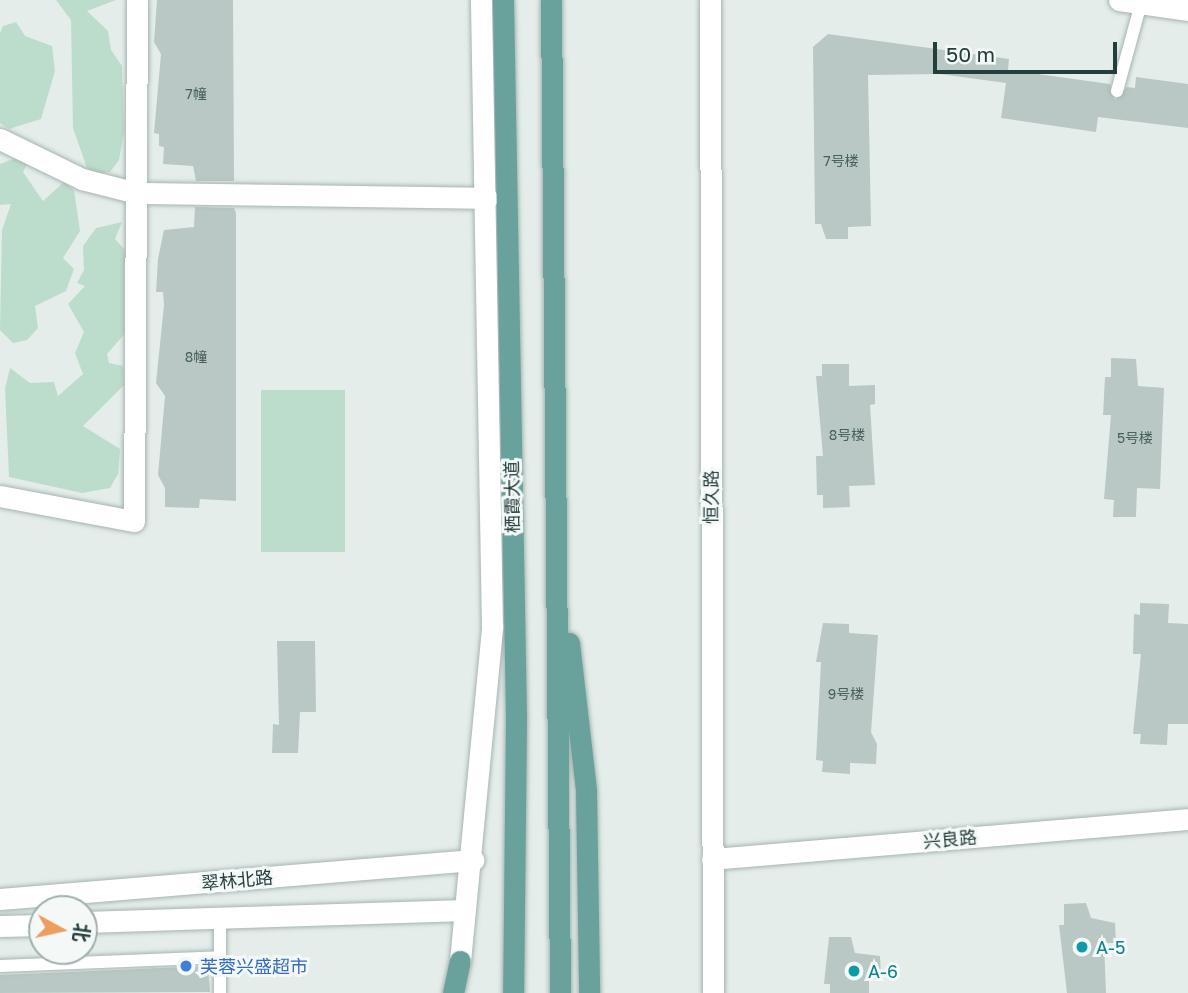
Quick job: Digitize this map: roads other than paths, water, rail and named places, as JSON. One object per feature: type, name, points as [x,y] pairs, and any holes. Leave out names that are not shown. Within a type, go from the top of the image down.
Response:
[{"type":"main road","name":"栖霞大道","points":[[503,0],[516,719],[513,993]]},
{"type":"main road","points":[[551,0],[560,993]]},
{"type":"main road","points":[[556,528],[586,792],[589,993]]},
{"type":"main road","points":[[453,993],[460,961]]},
{"type":"main road","points":[[459,993],[460,961]]},
{"type":"street","points":[[0,496],[134,521],[138,0]]},
{"type":"street","points":[[460,961],[474,860],[492,627],[488,198],[481,0]]},
{"type":"street","name":"恒久路","points":[[710,0],[713,993]]},
{"type":"street","points":[[1119,0],[1188,10]]},
{"type":"street","points":[[0,139],[82,179],[137,193],[488,198]]},
{"type":"street","name":"兴良路","points":[[712,859],[1188,819]]},
{"type":"street","name":"翠林北路","points":[[0,899],[474,860]]},
{"type":"street","name":"翠林北路","points":[[98,921],[220,914],[465,910]]},
{"type":"street","points":[[0,926],[28,925]]},
{"type":"lane","points":[[1117,91],[1141,3]]},
{"type":"lane","points":[[220,914],[220,993]]},
{"type":"lane","points":[[0,966],[220,957]]},
{"type":"place","name":"A-5","points":[[1082,947]]},
{"type":"place","name":"芙蓉兴盛超市","points":[[186,966]]},
{"type":"place","name":"A-6","points":[[854,971]]}]
